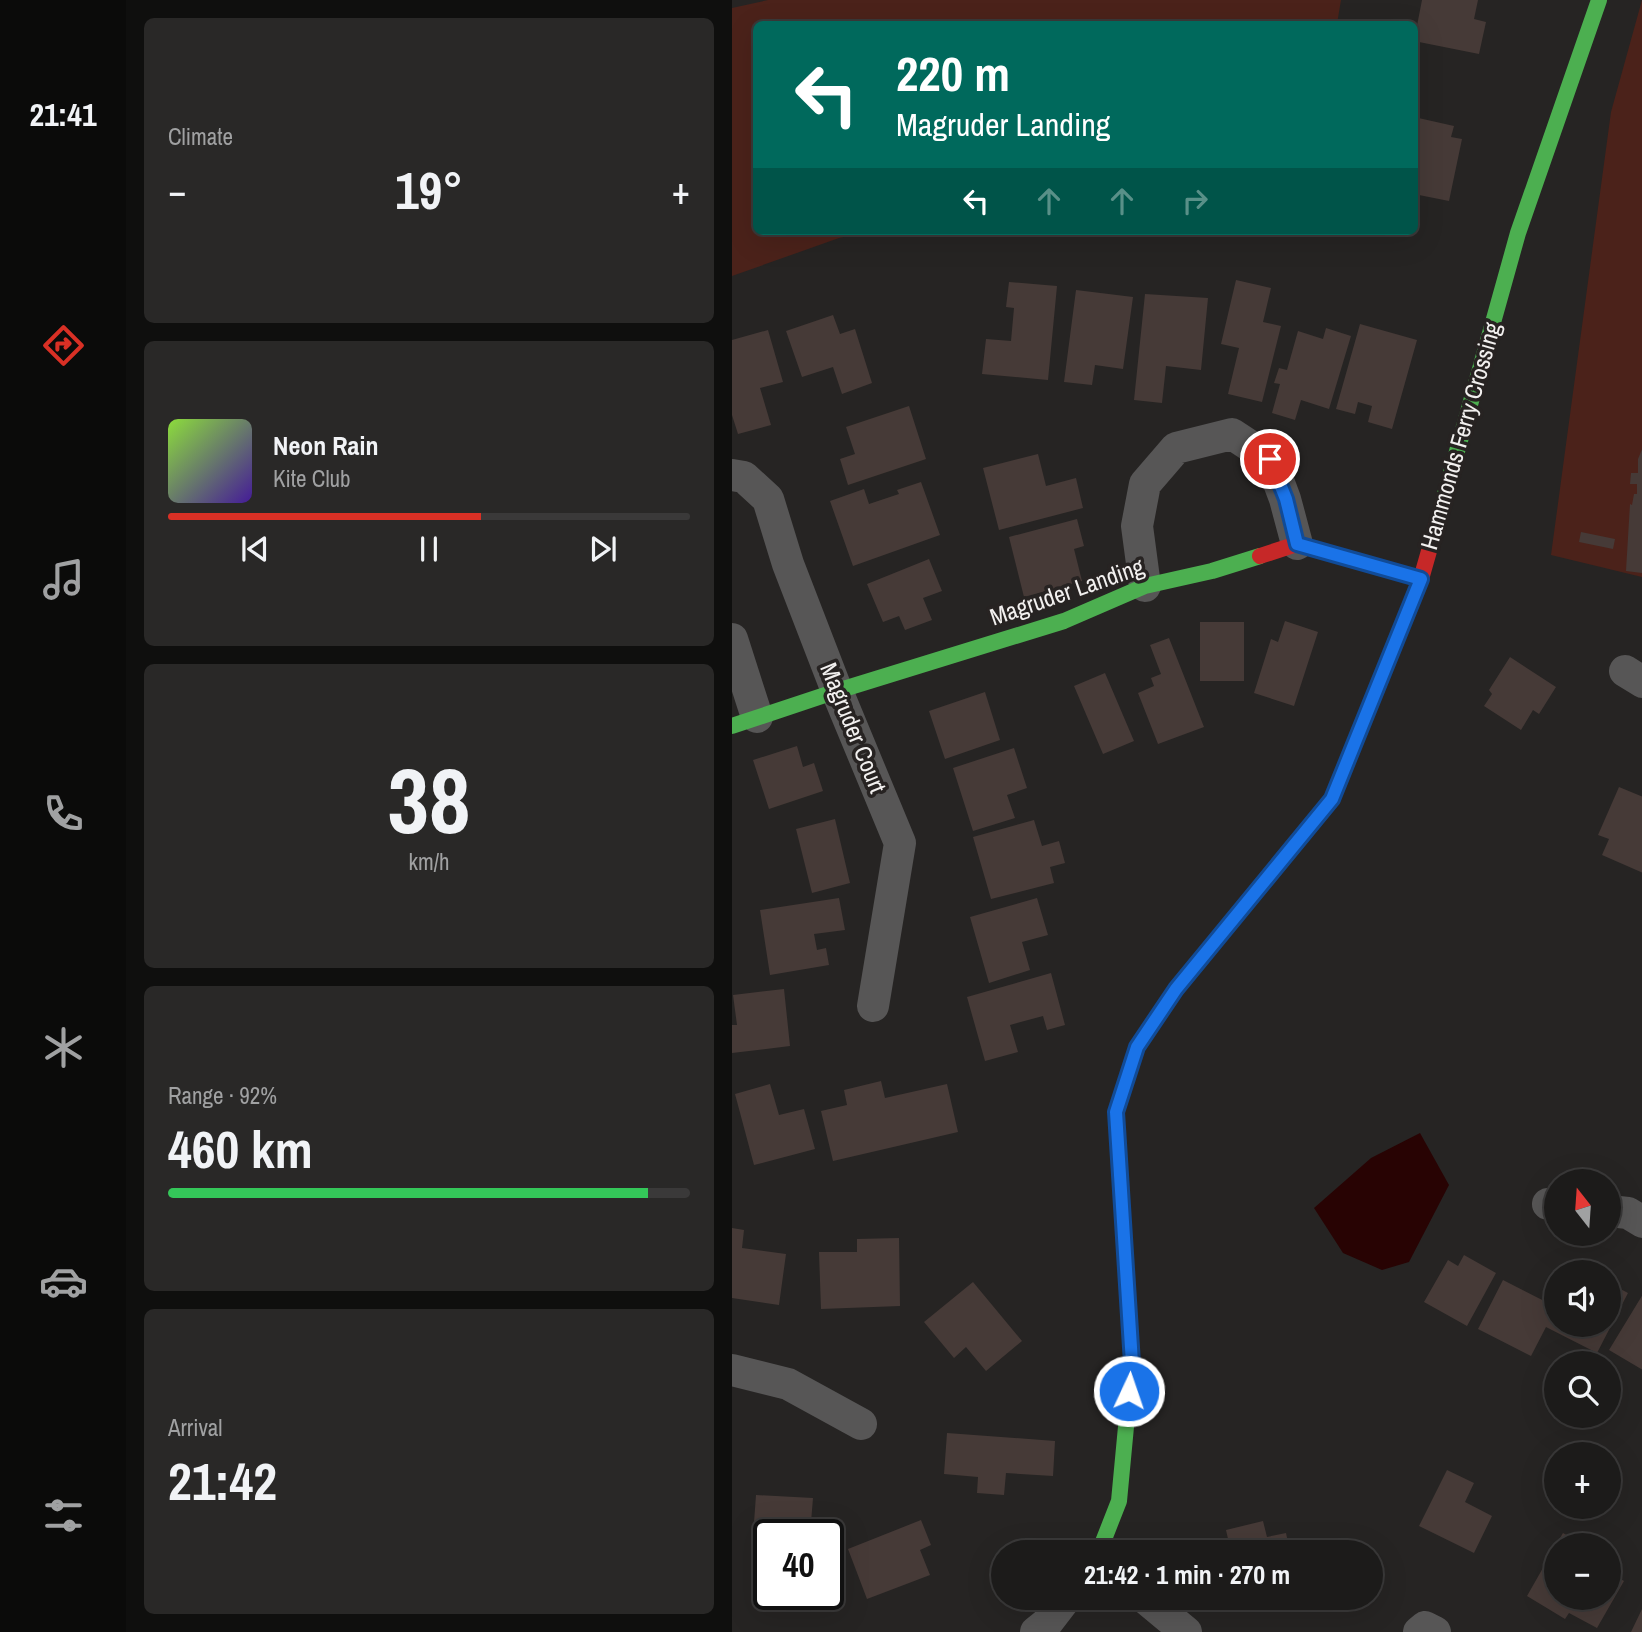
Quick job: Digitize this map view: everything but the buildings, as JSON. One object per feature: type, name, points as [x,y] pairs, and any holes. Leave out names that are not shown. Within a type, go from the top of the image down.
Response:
[{"type":"street","name":"Hammonds Ferry Crossing","points":[[1104,1540],[1119,1501],[1132,1363],[1116,1112],[1137,1047],[1176,989],[1332,799],[1421,579],[1518,233],[1599,0]]},
{"type":"street","points":[[1145,586],[1137,526],[1145,484],[1176,447],[1232,435],[1270,459],[1286,499],[1297,544],[1421,579]]},
{"type":"street","name":"Magruder Court","points":[[732,475],[744,477],[768,499],[788,564],[900,843],[873,1006]]},
{"type":"street","name":"Magruder Landing","points":[[745,721],[1064,621],[1145,586],[1212,571],[1297,544]]},
{"type":"street","points":[[732,639],[745,721]]},
{"type":"street","points":[[1621,1212],[1628,1213],[1643,1222]]},
{"type":"street","points":[[732,1370],[788,1384],[861,1424]]},
{"type":"street","points":[[1036,1632],[1057,1610]]},
{"type":"street","points":[[1160,1610],[1186,1632]]},
{"type":"street","points":[[1419,1632],[1425,1627],[1436,1632]]},
{"type":"shaded area","points":[[768,0],[1341,0],[1338,21],[753,21],[753,235],[853,235],[732,276],[732,8]]},
{"type":"shaded area","points":[[1642,0],[1642,577],[1551,555],[1611,112]]},
{"type":"shaded area","points":[[1420,1133],[1449,1185],[1409,1262],[1382,1270],[1343,1253],[1314,1208],[1371,1158]]},
{"type":"traffic: fast","points":[[1437,523],[1518,233],[1599,0]]},
{"type":"traffic: fast","points":[[732,726],[1064,621],[1145,586],[1212,571],[1260,556]]},
{"type":"traffic: fast","points":[[1104,1540],[1119,1501],[1132,1363],[1116,1113],[1137,1047],[1176,989],[1321,813]]},
{"type":"traffic: jam","points":[[1321,813],[1332,799],[1421,579],[1437,523]]},
{"type":"traffic: jam","points":[[1260,556],[1297,544],[1421,579]]},
{"type":"route","points":[[1129,1391],[1132,1363],[1116,1112],[1137,1047],[1176,989],[1332,799],[1421,579],[1297,544],[1286,499],[1270,459]]}]
